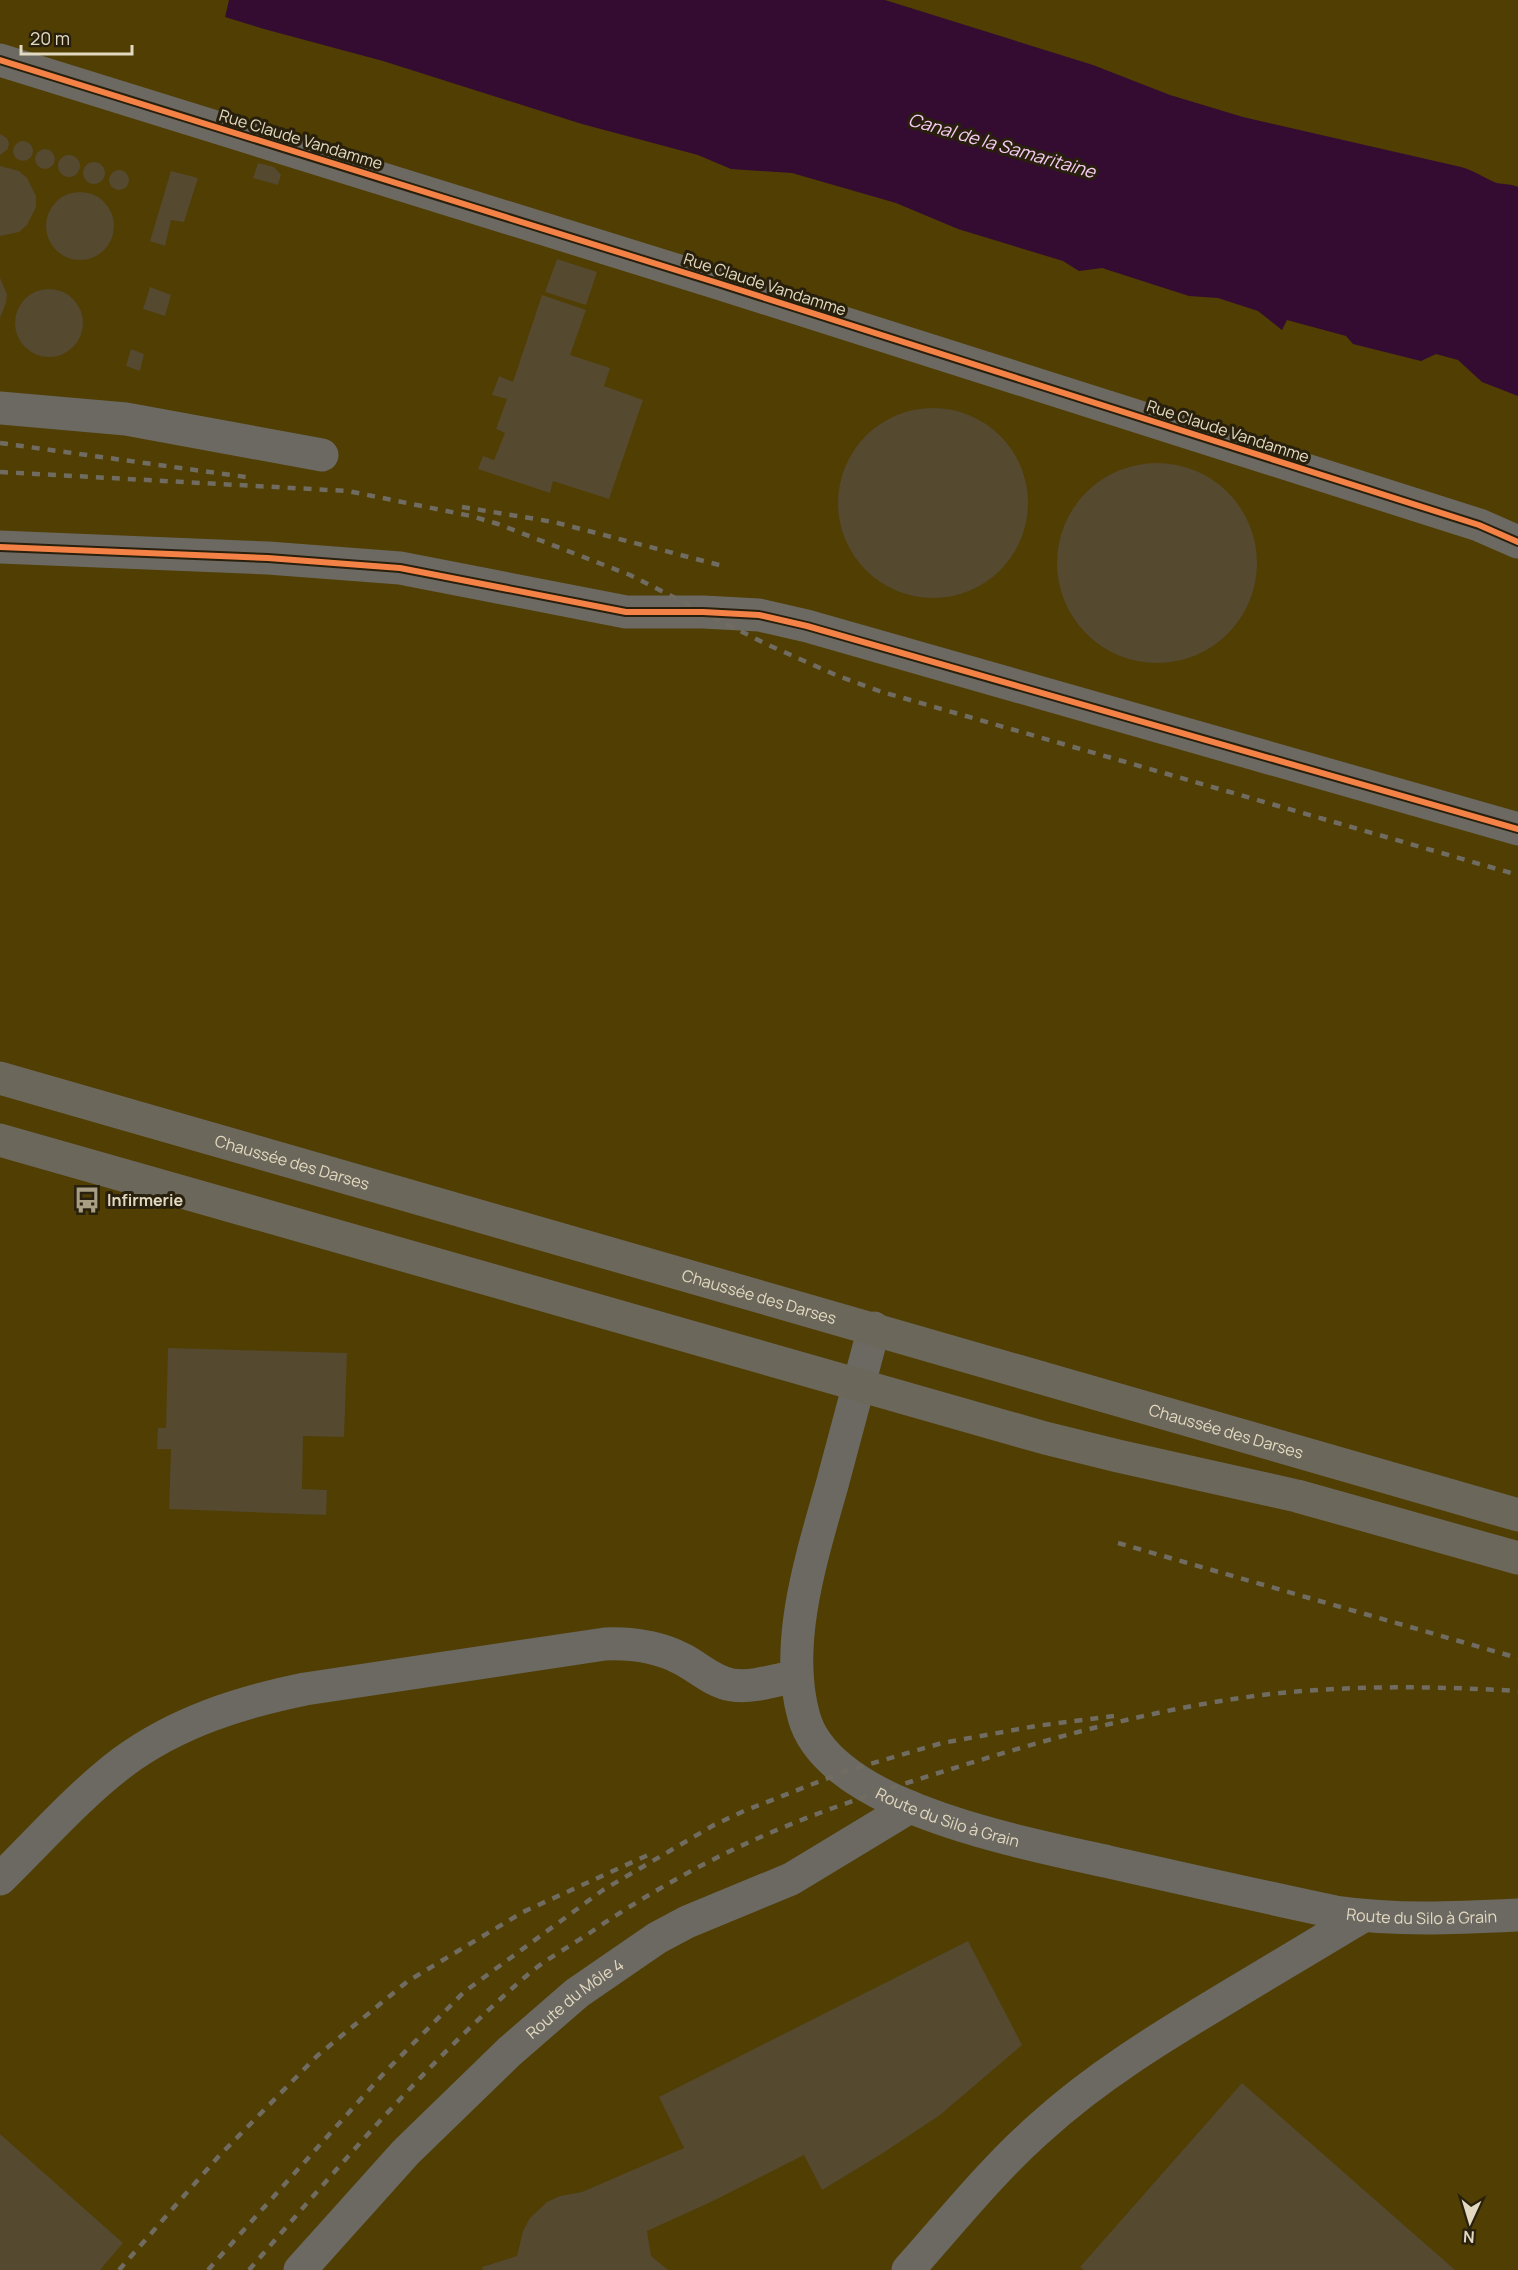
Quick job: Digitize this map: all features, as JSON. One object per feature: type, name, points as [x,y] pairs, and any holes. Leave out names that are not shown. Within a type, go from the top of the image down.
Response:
[{"type":"main road","name":"Chaussée des Darses","points":[[0,1078],[1518,1515]]},
{"type":"main road","points":[[0,1140],[1084,1449],[1298,1496],[1518,1558]]},
{"type":"street","name":"Rue Claude Vandamme","points":[[0,60],[721,284],[1479,525],[1518,542]]},
{"type":"street","points":[[0,408],[126,419],[322,455]]},
{"type":"street","points":[[0,546],[268,558],[400,568],[626,612],[759,615],[807,626],[1518,829]]},
{"type":"street","name":"Route du Silo à Grain","points":[[874,1328],[806,1584],[801,1615],[797,1676],[804,1719],[812,1736],[832,1760],[863,1783],[910,1807],[981,1831],[1048,1848],[1312,1907],[1363,1916],[1423,1918],[1518,1915]]},
{"type":"street","points":[[0,1879],[84,1796],[130,1758],[166,1736],[197,1721],[261,1699],[305,1689],[604,1644],[624,1643],[655,1648],[682,1659],[718,1681],[729,1685],[740,1686],[797,1676]]},
{"type":"street","name":"Route du Môle 4","points":[[300,2270],[372,2187],[430,2128],[509,2052],[585,1987],[657,1938],[687,1922],[791,1879],[910,1807]]},
{"type":"street","points":[[908,2270],[996,2171],[1040,2127],[1064,2107],[1131,2057],[1363,1916]]},
{"type":"shaded area","points":[[0,0],[1518,0],[1518,2270],[0,2270]]},
{"type":"water","name":"Canal de la Samaritaine","points":[[229,0],[885,0],[1093,65],[1170,95],[1243,117],[1461,167],[1494,182],[1518,187],[1518,396],[1482,382],[1458,360],[1436,354],[1421,361],[1353,344],[1346,336],[1287,320],[1282,330],[1258,311],[1218,298],[1189,296],[1102,268],[1079,271],[1063,261],[958,229],[896,203],[792,173],[731,169],[698,155],[582,124],[383,61],[264,29],[225,17]]},
{"type":"building","points":[[0,134],[7,138],[9,143],[8,149],[0,155]]},
{"type":"building","points":[[19,141],[27,141],[33,147],[33,155],[27,161],[19,161],[13,155],[13,147]]},
{"type":"building","points":[[41,149],[49,149],[55,155],[55,163],[49,169],[41,169],[35,163],[35,155]]},
{"type":"building","points":[[69,155],[77,158],[80,166],[77,174],[69,177],[61,174],[58,166],[61,158]]},
{"type":"building","points":[[94,162],[102,165],[105,173],[102,181],[94,184],[86,181],[83,173],[86,165]]},
{"type":"building","points":[[258,163],[274,167],[281,175],[278,185],[253,178]]},
{"type":"building","points":[[0,166],[19,171],[27,178],[36,196],[36,207],[27,225],[19,232],[0,236]]},
{"type":"building","points":[[115,170],[123,170],[129,176],[129,184],[123,190],[115,190],[109,184],[109,176]]},
{"type":"building","points":[[171,171],[198,178],[184,222],[171,220],[165,246],[150,241]]},
{"type":"building","points":[[73,192],[87,192],[99,197],[109,207],[114,226],[109,245],[99,255],[87,260],[73,260],[61,255],[51,245],[46,233],[46,219],[51,207],[61,197]]},
{"type":"building","points":[[557,259],[597,272],[586,305],[545,292]]},
{"type":"building","points":[[0,278],[7,294],[0,318]]},
{"type":"building","points":[[150,287],[171,295],[165,316],[143,309]]},
{"type":"building","points":[[42,289],[56,289],[68,294],[78,304],[83,323],[78,342],[68,352],[56,357],[42,357],[30,352],[20,342],[15,330],[15,316],[20,304],[30,294]]},
{"type":"building","points":[[542,295],[586,310],[570,355],[610,368],[604,386],[643,400],[609,499],[553,481],[550,493],[478,469],[483,456],[494,460],[505,433],[496,429],[507,399],[492,395],[499,376],[513,382]]},
{"type":"building","points":[[131,349],[144,354],[140,371],[126,366]]},
{"type":"building","points":[[933,408],[960,412],[986,424],[1000,436],[1012,450],[1024,476],[1028,503],[1024,530],[1012,556],[1000,570],[986,582],[960,594],[933,598],[906,594],[880,582],[866,570],[854,556],[842,530],[838,503],[842,476],[854,450],[866,436],[880,424],[906,412]]},
{"type":"building","points":[[1147,463],[1167,463],[1204,474],[1221,485],[1235,499],[1250,525],[1257,553],[1253,592],[1246,610],[1235,627],[1221,641],[1204,652],[1186,659],[1167,663],[1147,663],[1110,652],[1093,641],[1079,627],[1068,610],[1061,592],[1057,573],[1057,553],[1068,516],[1079,499],[1093,485],[1110,474],[1128,467]]},
{"type":"building","points":[[168,1348],[347,1353],[344,1437],[303,1436],[302,1489],[327,1490],[326,1515],[169,1509],[171,1449],[157,1449],[158,1428],[166,1428]]},
{"type":"building","points":[[968,1941],[1022,2045],[940,2115],[822,2190],[804,2155],[647,2231],[651,2256],[668,2270],[483,2270],[482,2267],[517,2256],[523,2231],[530,2218],[547,2202],[560,2196],[582,2192],[684,2148],[659,2097]]},
{"type":"building","points":[[1242,2083],[1455,2270],[1084,2270],[1080,2267]]},
{"type":"building","points":[[0,2134],[123,2243],[100,2270],[0,2270]]},
{"type":"railway","points":[[0,443],[253,478]]},
{"type":"railway","points":[[0,472],[348,491],[471,516],[498,524],[630,575],[766,644],[838,676],[879,691],[1518,875]]},
{"type":"railway","points":[[462,507],[554,522],[723,566]]},
{"type":"railway","points":[[1118,1543],[1518,1658]]},
{"type":"railway","points":[[249,2270],[416,2082],[487,2011],[532,1971],[661,1888],[759,1838],[850,1802],[964,1765],[1074,1733],[1186,1707],[1262,1695],[1326,1689],[1422,1687],[1518,1691]]},
{"type":"railway","points":[[208,2270],[385,2072],[464,1992],[603,1890],[714,1825],[846,1771],[942,1743],[1036,1726],[1114,1716]]},
{"type":"railway","points":[[119,2270],[218,2157],[317,2056],[408,1981],[523,1912],[648,1855]]},
{"type":"cycle path","points":[[0,60],[721,284],[1479,525],[1518,542]]},
{"type":"cycle path","points":[[0,547],[268,558],[400,568],[626,612],[759,615],[807,626],[1518,829]]},
{"type":"place","name":"Infirmerie","points":[[87,1200]]}]
